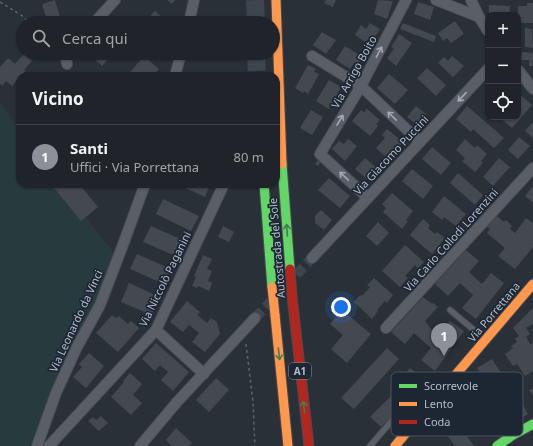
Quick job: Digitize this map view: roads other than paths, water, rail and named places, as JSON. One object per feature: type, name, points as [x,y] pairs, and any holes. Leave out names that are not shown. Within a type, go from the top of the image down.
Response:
[{"type":"main road","name":"Autostrada del Sole","points":[[276,0],[277,16]]},
{"type":"main road","name":"Autostrada del Sole","points":[[278,60],[278,72]]},
{"type":"main road","name":"Autostrada del Sole","points":[[280,118],[292,296],[309,446]]},
{"type":"main road","name":"Autostrada del Sole","points":[[264,188],[272,287],[288,446]]},
{"type":"main road","name":"Via Porrettana","points":[[458,372],[533,284]]},
{"type":"main road","points":[[523,429],[533,424]]},
{"type":"main road","name":"Via Porrettana","points":[[395,446],[403,436]]},
{"type":"main road","points":[[497,446],[511,436]]},
{"type":"street","points":[[100,16],[115,0]]},
{"type":"street","points":[[191,16],[194,0]]},
{"type":"street","name":"Via Arrigo Boito","points":[[368,198],[320,154],[361,86],[406,0]]},
{"type":"street","points":[[436,0],[479,17]]},
{"type":"street","points":[[471,0],[485,26]]},
{"type":"street","points":[[312,56],[361,86],[420,142]]},
{"type":"street","points":[[66,60],[67,64]]},
{"type":"street","points":[[176,72],[179,60]]},
{"type":"street","name":"Via Giacomo Puccini","points":[[312,258],[485,72]]},
{"type":"street","points":[[521,74],[533,88]]},
{"type":"street","name":"Via Carlo Collodi Lorenzini","points":[[386,328],[533,168]]},
{"type":"street","name":"Via Leonardo da Vinci","points":[[37,446],[56,393],[77,347],[100,305],[144,188]]},
{"type":"street","name":"Via Niccolò Paganini","points":[[49,446],[156,330],[222,188]]},
{"type":"street","points":[[140,446],[177,402],[255,318]]},
{"type":"street","points":[[156,330],[204,374]]},
{"type":"lane","points":[[450,310],[474,330]]},
{"type":"lane","points":[[370,446],[391,422]]},
{"type":"tunnel","points":[[255,0],[256,16]]},
{"type":"tunnel","points":[[256,60],[257,72]]},
{"type":"tunnel","points":[[255,318],[312,258]]},
{"type":"place","name":"Santi","points":[[444,356]]}]
